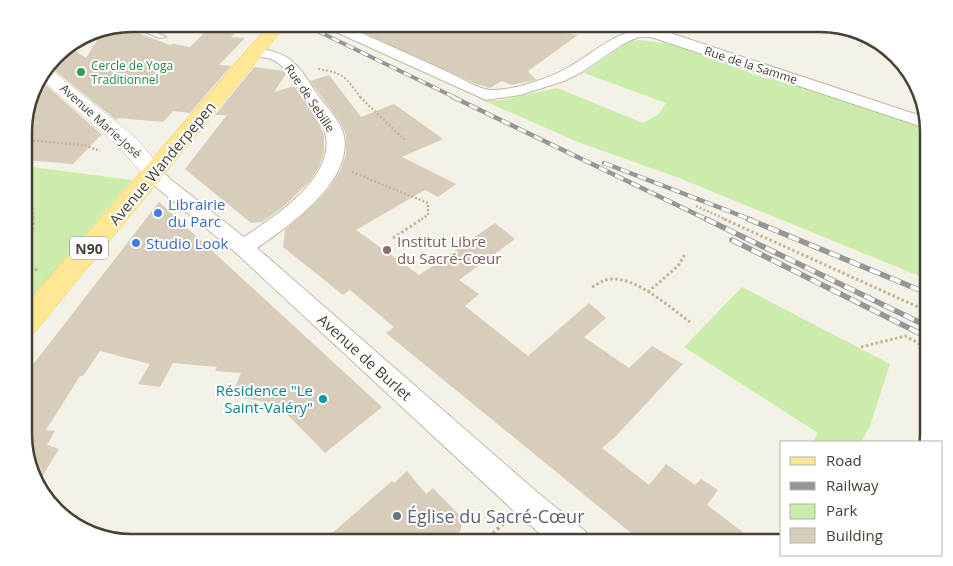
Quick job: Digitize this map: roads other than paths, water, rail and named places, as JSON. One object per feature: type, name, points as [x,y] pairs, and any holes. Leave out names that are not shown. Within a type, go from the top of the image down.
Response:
[{"type":"main road","name":"Avenue Wanderpepen","points":[[32,316],[272,32]]},
{"type":"street","name":"Rue de la Samme","points":[[348,32],[486,95],[500,94],[559,78],[576,70],[625,36],[643,32],[655,33],[920,121]]},
{"type":"street","name":"Rue de Sebille","points":[[243,247],[282,220],[309,195],[329,170],[335,150],[334,134],[294,70],[279,55],[254,52]]},
{"type":"street","name":"Avenue Marie-José","points":[[50,76],[129,144],[154,173]]},
{"type":"street","name":"Avenue de Burlet","points":[[154,173],[163,183],[243,247],[526,502],[564,533]]},
{"type":"lane","points":[[150,32],[162,37]]},
{"type":"railway","points":[[320,32],[456,98]]},
{"type":"railway","points":[[453,97],[708,220]]},
{"type":"railway","points":[[604,163],[752,220]]},
{"type":"railway","points":[[706,219],[920,323]]},
{"type":"railway","points":[[748,219],[920,290]]},
{"type":"railway","points":[[732,240],[920,334]]},
{"type":"place","name":"Cercle de Yoga Traditionnel","points":[[81,72]]},
{"type":"place","name":"Librairie du Parc","points":[[158,213]]},
{"type":"place","name":"Studio Look","points":[[136,243]]},
{"type":"place","name":"Institut Libre du Sacré-Cœur","points":[[387,250]]},
{"type":"place","name":"Résidence \"Le Saint-Valéry\"","points":[[323,399]]},
{"type":"place","name":"Église du Sacré-Cœur","points":[[397,516]]}]
